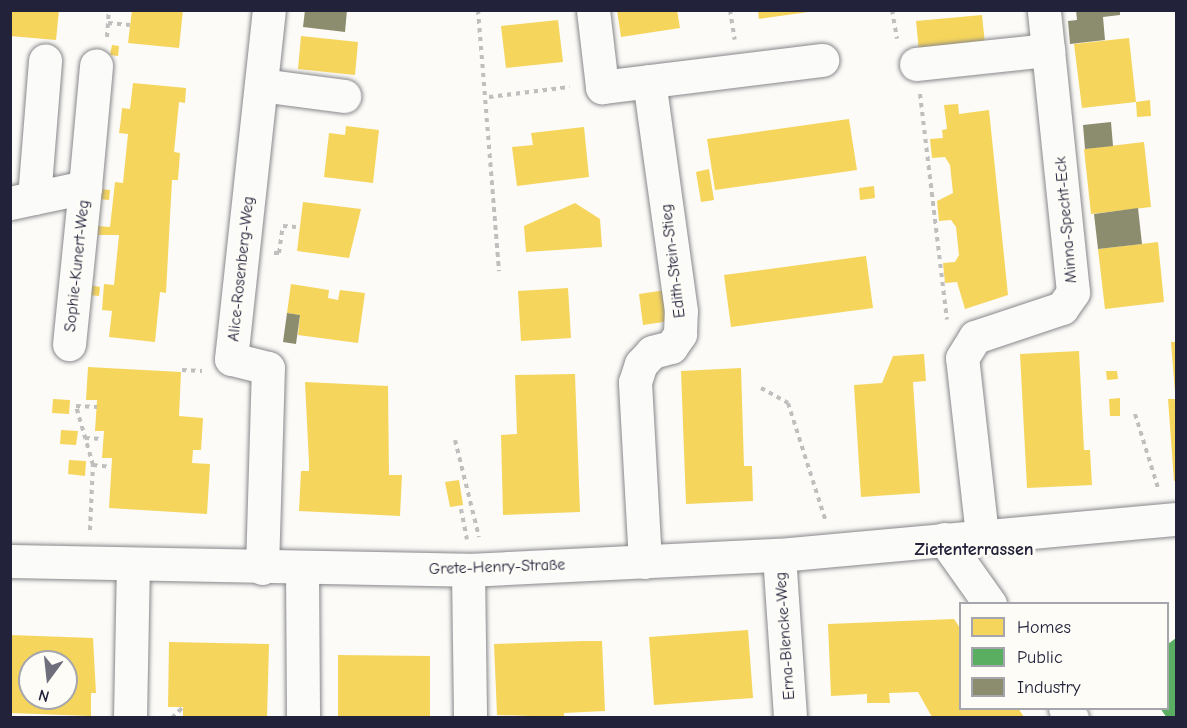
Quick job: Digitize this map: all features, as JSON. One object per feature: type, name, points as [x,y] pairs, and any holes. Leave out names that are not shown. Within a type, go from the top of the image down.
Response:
[{"type":"street","name":"Alice-Rosenberg-Weg","points":[[262,568],[268,368],[231,359],[269,10]]},
{"type":"street","points":[[592,10],[602,87],[822,60]]},
{"type":"street","name":"Minna-Specht-Eck","points":[[982,536],[962,358],[975,337],[1062,308],[1072,292],[1044,10]]},
{"type":"street","points":[[916,64],[1048,50]]},
{"type":"street","name":"Sophie-Kunert-Weg","points":[[45,60],[22,200],[85,187]]},
{"type":"street","name":"Sophie-Kunert-Weg","points":[[69,344],[96,65]]},
{"type":"street","name":"Edith-Stein-Stieg","points":[[645,562],[634,382],[647,358],[671,347],[681,334],[681,311],[649,81]]},
{"type":"street","points":[[261,85],[344,96]]},
{"type":"street","name":"Grete-Henry-Straße","points":[[10,561],[302,569],[468,554],[645,562],[779,555],[1176,519]]},
{"type":"street","points":[[944,539],[989,602]]},
{"type":"street","points":[[468,554],[470,717]]},
{"type":"street","name":"Erna-Blencke-Weg","points":[[779,555],[790,717]]},
{"type":"street","points":[[130,717],[133,565]]},
{"type":"street","points":[[302,569],[303,717]]},
{"type":"path","points":[[478,10],[489,97],[499,271]]},
{"type":"path","points":[[108,23],[130,25]]},
{"type":"path","points":[[916,64],[949,328]]},
{"type":"path","points":[[489,97],[602,87]]},
{"type":"path","points":[[279,253],[283,225],[296,227]]},
{"type":"path","points":[[761,388],[788,403],[835,550]]},
{"type":"path","points":[[88,563],[93,465],[76,406],[97,407]]},
{"type":"path","points":[[1135,414],[1151,467]]},
{"type":"path","points":[[85,438],[103,439]]},
{"type":"path","points":[[455,440],[479,537],[468,554]]},
{"type":"path","points":[[93,465],[111,467]]},
{"type":"path","points":[[172,717],[183,707]]},
{"type":"building: Homes","points":[[10,10],[59,10],[56,40],[10,36]]},
{"type":"building: Homes","points":[[132,10],[183,10],[179,48],[128,43]]},
{"type":"building: Homes","points":[[617,10],[677,10],[680,28],[621,37]]},
{"type":"building: Homes","points":[[758,10],[807,10],[808,12],[759,19]]},
{"type":"building: Homes","points":[[982,15],[985,44],[919,51],[916,21]]},
{"type":"building: Homes","points":[[558,20],[563,62],[506,68],[501,26]]},
{"type":"building: Homes","points":[[301,36],[358,42],[355,75],[298,69]]},
{"type":"building: Homes","points":[[1129,38],[1136,102],[1082,108],[1074,44]]},
{"type":"building: Homes","points":[[112,45],[119,46],[118,56],[110,55]]},
{"type":"building: Homes","points":[[133,83],[186,88],[185,103],[179,102],[174,152],[180,153],[178,180],[172,180],[166,293],[160,292],[155,342],[109,337],[112,311],[102,310],[104,284],[114,285],[119,235],[98,235],[98,226],[110,227],[115,182],[123,183],[128,134],[119,133],[122,108],[130,109]]},
{"type":"building: Homes","points":[[1150,100],[1151,116],[1137,117],[1136,102]]},
{"type":"building: Homes","points":[[958,104],[959,114],[989,110],[1008,295],[965,309],[957,282],[945,283],[943,263],[955,262],[959,255],[956,227],[951,220],[939,221],[937,201],[953,193],[950,165],[945,157],[932,158],[930,139],[943,138],[942,130],[947,129],[944,105]]},
{"type":"building: Homes","points":[[849,119],[857,170],[715,190],[707,139]]},
{"type":"building: Homes","points":[[346,126],[379,130],[373,183],[324,177],[329,133],[345,135]]},
{"type":"building: Homes","points":[[584,127],[589,177],[517,186],[512,147],[533,145],[531,133]]},
{"type":"building: Homes","points":[[1144,142],[1151,207],[1091,214],[1084,149]]},
{"type":"building: Homes","points":[[709,169],[714,200],[701,202],[696,172]]},
{"type":"building: Homes","points":[[874,186],[875,198],[860,200],[859,188]]},
{"type":"building: Homes","points":[[100,189],[110,190],[109,200],[99,199]]},
{"type":"building: Homes","points":[[303,202],[361,209],[349,258],[297,251]]},
{"type":"building: Homes","points":[[575,203],[600,219],[602,247],[526,252],[524,226]]},
{"type":"building: Homes","points":[[1158,242],[1164,302],[1105,309],[1098,249]]},
{"type":"building: Homes","points":[[866,256],[873,308],[731,327],[724,275]]},
{"type":"building: Homes","points":[[291,284],[329,290],[328,298],[338,300],[340,290],[365,293],[358,343],[298,335],[300,315],[287,313]]},
{"type":"building: Homes","points":[[90,285],[100,287],[99,296],[89,295]]},
{"type":"building: Homes","points":[[568,288],[571,338],[521,341],[518,291]]},
{"type":"building: Homes","points":[[666,290],[670,321],[643,325],[639,294]]},
{"type":"building: Homes","points":[[1171,342],[1176,342],[1176,392],[1175,392]]},
{"type":"building: Homes","points":[[1079,351],[1084,450],[1090,450],[1092,485],[1027,488],[1020,354]]},
{"type":"building: Homes","points":[[924,354],[926,381],[913,382],[920,493],[861,497],[854,385],[882,383],[893,356]]},
{"type":"building: Homes","points":[[88,367],[181,372],[179,416],[203,418],[201,450],[193,450],[192,463],[210,464],[207,514],[109,508],[112,458],[102,458],[104,431],[95,431],[97,400],[86,400]]},
{"type":"building: Homes","points":[[741,368],[744,466],[752,466],[753,501],[686,504],[681,371]]},
{"type":"building: Homes","points":[[1106,371],[1117,371],[1118,379],[1107,380]]},
{"type":"building: Homes","points":[[575,374],[580,512],[503,515],[501,435],[517,434],[515,375]]},
{"type":"building: Homes","points":[[305,382],[388,386],[389,475],[402,475],[400,516],[299,511],[301,471],[309,471]]},
{"type":"building: Homes","points":[[1120,398],[1120,416],[1110,416],[1109,399]]},
{"type":"building: Homes","points":[[53,399],[70,400],[69,414],[52,413]]},
{"type":"building: Homes","points":[[1168,399],[1176,399],[1176,481],[1174,481]]},
{"type":"building: Homes","points":[[61,430],[78,431],[76,445],[60,444]]},
{"type":"building: Homes","points":[[69,460],[86,461],[85,476],[68,474]]},
{"type":"building: Homes","points":[[459,480],[463,505],[450,507],[445,482]]},
{"type":"building: Homes","points":[[954,619],[959,626],[959,710],[1019,710],[1024,717],[932,717],[918,692],[889,693],[890,703],[867,703],[867,694],[831,696],[828,624]]},
{"type":"building: Homes","points":[[748,630],[753,698],[654,705],[649,637]]},
{"type":"building: Homes","points":[[10,635],[93,638],[96,693],[91,693],[91,716],[10,713]]},
{"type":"building: Homes","points":[[602,641],[605,711],[564,713],[564,717],[497,715],[494,644]]},
{"type":"building: Homes","points":[[169,642],[269,644],[267,717],[183,717],[183,707],[168,707]]},
{"type":"building: Homes","points":[[338,655],[430,656],[430,717],[338,717]]},
{"type":"building: Public","points":[[1176,638],[1176,718],[1167,718],[1161,710],[1169,710],[1169,643]]},
{"type":"building: Industry","points":[[305,10],[347,10],[345,32],[303,27]]},
{"type":"building: Industry","points":[[1076,10],[1120,10],[1120,15],[1103,17],[1105,40],[1070,44],[1068,21],[1077,20]]},
{"type":"building: Industry","points":[[1111,122],[1113,146],[1085,149],[1083,125]]},
{"type":"building: Industry","points":[[1138,208],[1142,244],[1098,249],[1094,214]]},
{"type":"building: Industry","points":[[287,313],[300,315],[296,344],[283,342]]},
{"type":"district","name":"Zietenterrassen","points":[[974,550]]}]
